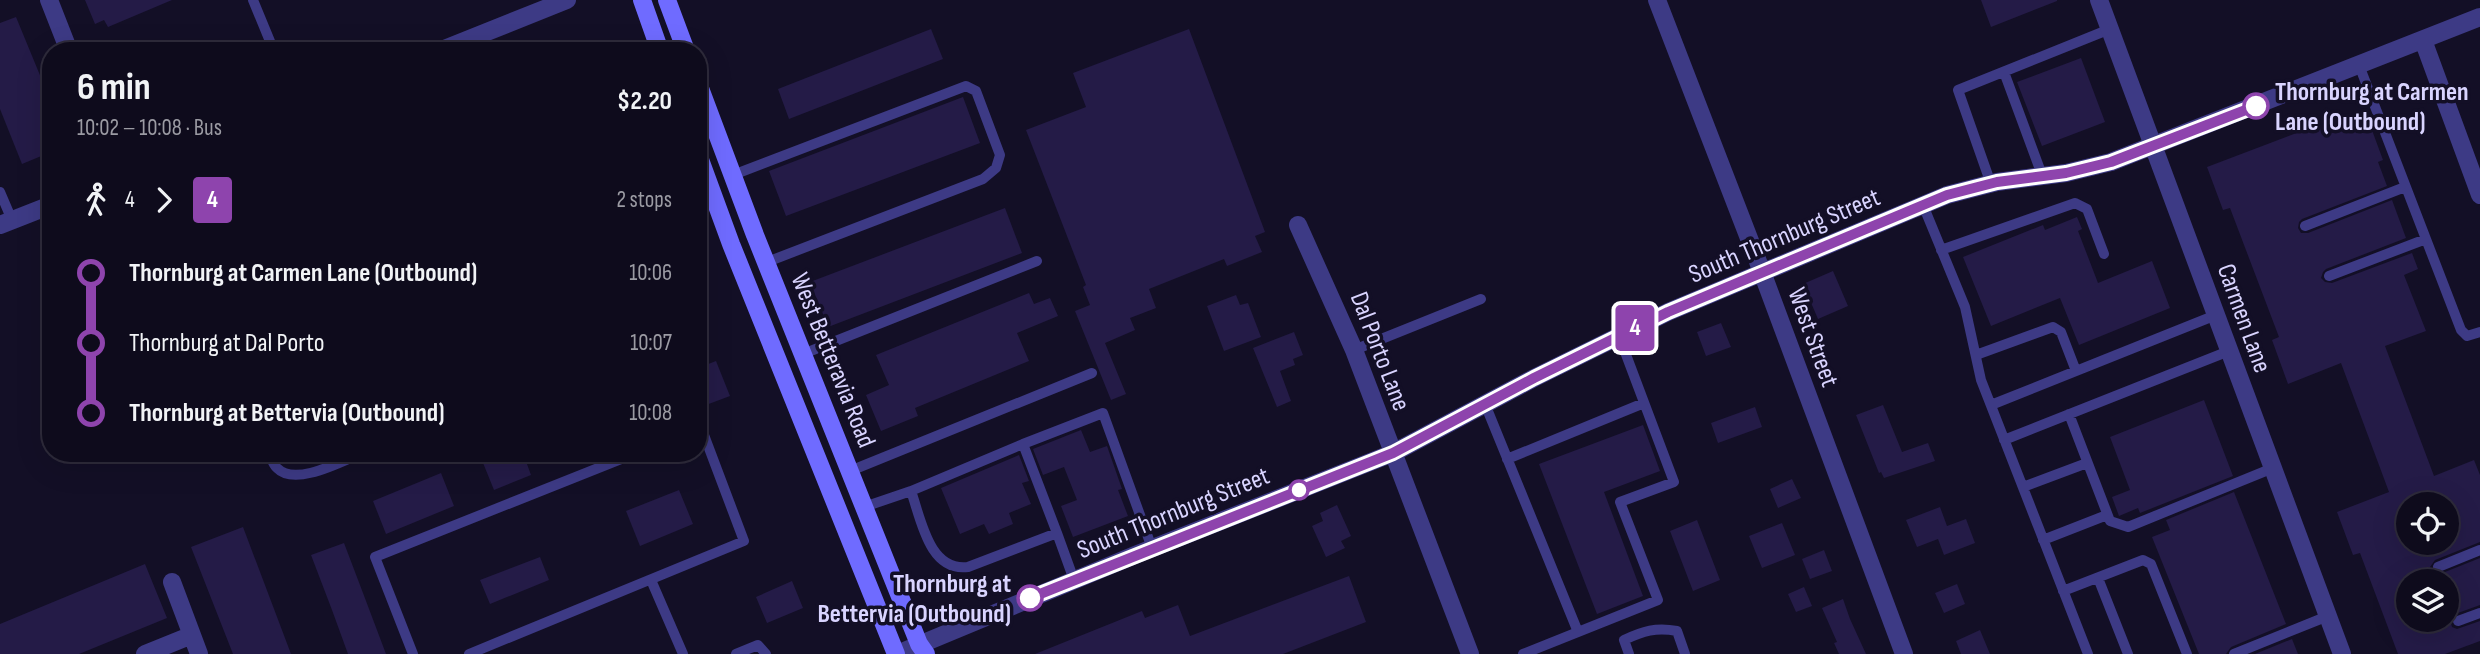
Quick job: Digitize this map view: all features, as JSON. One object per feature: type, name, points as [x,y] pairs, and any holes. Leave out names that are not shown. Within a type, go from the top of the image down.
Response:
[{"type":"main road","points":[[642,0],[657,42]]},
{"type":"main road","points":[[667,0],[683,42]]},
{"type":"main road","name":"West Betteravia Road","points":[[707,107],[766,262],[922,649]]},
{"type":"main road","name":"West Betteravia Road","points":[[707,180],[897,654]]},
{"type":"street","points":[[48,0],[65,42]]},
{"type":"street","points":[[462,42],[567,0]]},
{"type":"street","name":"West Street","points":[[1657,0],[1762,272],[1904,654]]},
{"type":"street","name":"Carmen Lane","points":[[2099,0],[2342,654]]},
{"type":"street","name":"South Thornburg Street","points":[[897,654],[922,649],[1074,580],[1393,453],[1619,336],[1762,272],[1947,195],[1991,184],[2090,168],[2480,18]]},
{"type":"street","points":[[2423,40],[2480,195]]},
{"type":"street","points":[[6,223],[42,209]]},
{"type":"street","name":"Dal Porto Lane","points":[[1298,225],[1354,350],[1470,654]]},
{"type":"street","points":[[172,582],[200,654]]},
{"type":"street","points":[[145,654],[192,635]]},
{"type":"lane","points":[[253,0],[270,42]]},
{"type":"lane","points":[[1991,184],[1958,90],[2110,29]]},
{"type":"lane","points":[[2359,65],[2461,330],[2467,335],[2480,332]]},
{"type":"lane","points":[[2004,72],[2042,175]]},
{"type":"lane","points":[[733,175],[966,86],[976,90],[1000,155],[996,168],[990,174],[766,262]]},
{"type":"lane","points":[[2305,226],[2406,187]]},
{"type":"lane","points":[[0,191],[6,223]]},
{"type":"lane","points":[[1941,250],[2075,203],[2087,209],[2104,254]]},
{"type":"lane","points":[[1923,205],[1965,307],[1981,380],[2088,654]]},
{"type":"lane","points":[[2329,276],[2426,239]]},
{"type":"lane","points":[[803,354],[1037,261]]},
{"type":"lane","points":[[1354,350],[1481,299]]},
{"type":"lane","points":[[1991,405],[2216,315]]},
{"type":"lane","points":[[1976,355],[2053,327],[2061,332],[2076,371]]},
{"type":"lane","points":[[1523,654],[1658,600],[1620,502],[1674,482],[1619,336]]},
{"type":"lane","points":[[2004,440],[2230,351]]},
{"type":"lane","points":[[850,471],[1092,373]]},
{"type":"lane","points":[[1507,459],[1644,403]]},
{"type":"lane","points":[[1485,404],[1578,632]]},
{"type":"lane","points":[[864,507],[911,491],[1103,413],[1153,548]]},
{"type":"lane","points":[[2069,414],[2110,521],[2128,527],[2273,468]]},
{"type":"lane","points":[[469,654],[744,541],[707,443]]},
{"type":"lane","points":[[1023,444],[1074,580]]},
{"type":"lane","points":[[272,462],[274,467],[284,474],[299,475],[313,473],[340,462]]},
{"type":"lane","points":[[413,654],[375,557],[613,462]]},
{"type":"lane","points":[[2023,487],[2087,463]]},
{"type":"lane","points":[[911,491],[938,558],[953,568],[968,568],[1057,533]]},
{"type":"lane","points":[[2043,540],[2107,514]]},
{"type":"lane","points":[[2438,567],[2480,550]]},
{"type":"lane","points":[[2063,591],[2143,560],[2151,564],[2188,654]]},
{"type":"lane","points":[[2098,578],[2128,654]]},
{"type":"lane","points":[[651,580],[683,654]]},
{"type":"lane","points":[[2459,621],[2480,612]]},
{"type":"lane","points":[[2234,654],[2328,616]]},
{"type":"lane","points":[[1629,654],[1624,640],[1645,630],[1661,628],[1676,631],[1685,654]]},
{"type":"lane","points":[[736,654],[758,645],[766,654]]},
{"type":"building","points":[[85,0],[172,0],[108,27],[104,20],[95,24]]},
{"type":"building","points":[[1981,0],[2057,0],[2057,1],[1991,27]]},
{"type":"building","points":[[16,17],[42,80],[42,156],[22,164],[0,109],[0,23]]},
{"type":"building","points":[[931,29],[943,59],[789,119],[778,89]]},
{"type":"building","points":[[1189,29],[1265,232],[1255,236],[1262,252],[1227,266],[1224,259],[1149,289],[1156,308],[1130,318],[1135,330],[1105,343],[1126,394],[1111,400],[1075,311],[1090,305],[1083,287],[1086,285],[1026,130],[1086,107],[1073,73]]},
{"type":"building","points":[[2081,58],[2105,122],[2042,146],[2017,82]]},
{"type":"building","points":[[963,97],[980,143],[786,216],[769,171]]},
{"type":"building","points":[[2366,114],[2383,160],[2378,162],[2387,186],[2302,219],[2298,228],[2301,233],[2308,233],[2392,200],[2406,238],[2326,269],[2321,278],[2332,283],[2412,253],[2418,269],[2404,275],[2426,331],[2385,346],[2434,476],[2474,460],[2480,475],[2480,542],[2459,550],[2459,492],[2396,492],[2396,555],[2448,555],[2435,560],[2431,569],[2396,569],[2396,632],[2459,632],[2459,628],[2480,621],[2480,641],[2445,654],[2398,654],[2360,553],[2353,555],[2337,512],[2389,492],[2341,363],[2288,384],[2272,340],[2279,337],[2230,208],[2223,210],[2207,167],[2344,115],[2347,121]]},
{"type":"building","points":[[1005,208],[1022,253],[828,327],[810,282]]},
{"type":"building","points":[[2077,217],[2082,229],[2078,231],[2098,283],[2152,261],[2170,308],[2079,345],[2060,298],[1991,326],[1963,257],[2043,225],[2045,230]]},
{"type":"building","points":[[1833,271],[1848,306],[1818,319],[1803,284]]},
{"type":"building","points":[[1029,293],[1034,304],[1050,298],[1058,316],[1017,333],[1029,361],[915,408],[918,416],[881,431],[866,395],[889,385],[876,355]]},
{"type":"building","points":[[1236,295],[1240,305],[1248,303],[1261,337],[1224,351],[1207,306]]},
{"type":"building","points":[[1721,323],[1731,347],[1706,356],[1697,332]]},
{"type":"building","points":[[1294,332],[1303,355],[1293,359],[1295,365],[1280,371],[1291,401],[1277,407],[1253,348]]},
{"type":"building","points":[[716,361],[730,396],[707,405],[707,364]]},
{"type":"building","points":[[2204,400],[2233,476],[2140,513],[2138,508],[2119,516],[2112,497],[2130,490],[2110,437]]},
{"type":"building","points":[[1883,405],[1902,452],[1928,443],[1935,461],[1884,478],[1881,472],[1879,473],[1856,415]]},
{"type":"building","points":[[1755,407],[1762,427],[1718,443],[1711,423]]},
{"type":"building","points":[[1643,425],[1660,471],[1604,492],[1643,596],[1597,614],[1539,464]]},
{"type":"building","points":[[1081,430],[1090,452],[1107,446],[1122,489],[1118,490],[1128,516],[1073,537],[1061,506],[1077,500],[1064,467],[1043,475],[1033,449]]},
{"type":"building","points":[[1019,455],[1029,481],[1022,483],[1031,504],[1009,513],[1013,524],[989,534],[984,524],[960,534],[941,488]]},
{"type":"building","points":[[483,462],[526,462],[531,475],[494,490]]},
{"type":"building","points":[[441,473],[454,506],[386,534],[373,501]]},
{"type":"building","points":[[1792,479],[1801,498],[1778,508],[1770,489]]},
{"type":"building","points":[[679,490],[693,524],[640,546],[626,511]]},
{"type":"building","points":[[2234,492],[2286,624],[2231,647],[2226,654],[2199,654],[2152,537],[2170,530],[2166,520]]},
{"type":"building","points":[[1337,505],[1351,536],[1341,541],[1345,548],[1326,557],[1312,526],[1323,521],[1320,513]]},
{"type":"building","points":[[1940,507],[1947,526],[1966,519],[1975,543],[1944,555],[1938,539],[1917,547],[1906,520]]},
{"type":"building","points":[[1697,520],[1720,580],[1693,591],[1670,531]]},
{"type":"building","points":[[1782,523],[1795,555],[1762,568],[1749,536]]},
{"type":"building","points":[[243,527],[291,654],[233,654],[191,547]]},
{"type":"building","points":[[344,543],[386,654],[348,654],[311,555]]},
{"type":"building","points":[[1824,550],[1832,571],[1810,579],[1802,559]]},
{"type":"building","points":[[540,557],[549,580],[490,604],[480,580]]},
{"type":"building","points":[[2480,558],[2480,605],[2459,613],[2459,569],[2452,569]]},
{"type":"building","points":[[145,564],[167,618],[79,654],[0,654],[0,624]]},
{"type":"building","points":[[1349,576],[1366,622],[1283,654],[1035,654],[1142,611],[1145,618],[1178,605],[1190,636]]},
{"type":"building","points":[[792,581],[803,608],[767,623],[756,597]]},
{"type":"building","points":[[1957,584],[1965,604],[1944,613],[1935,593]]},
{"type":"building","points":[[1804,587],[1812,606],[1796,612],[1788,594]]},
{"type":"building","points":[[1843,599],[1866,654],[1839,654],[1834,643],[1837,642],[1822,608]]},
{"type":"building","points":[[1980,630],[1990,654],[1961,654],[1956,641]]},
{"type":"building","points":[[2292,639],[2298,654],[2255,654]]},
{"type":"bus line","name":"4","points":[[1030,598],[1393,453],[1534,378],[1668,312],[1947,195],[1997,182],[2066,173],[2111,162],[2256,106]]},
{"type":"place","name":"Thornburg at Carmen Lane (Outbound)","points":[[2256,106]]},
{"type":"place","name":"Thornburg at Bettervia (Outbound)","points":[[1030,598]]}]
